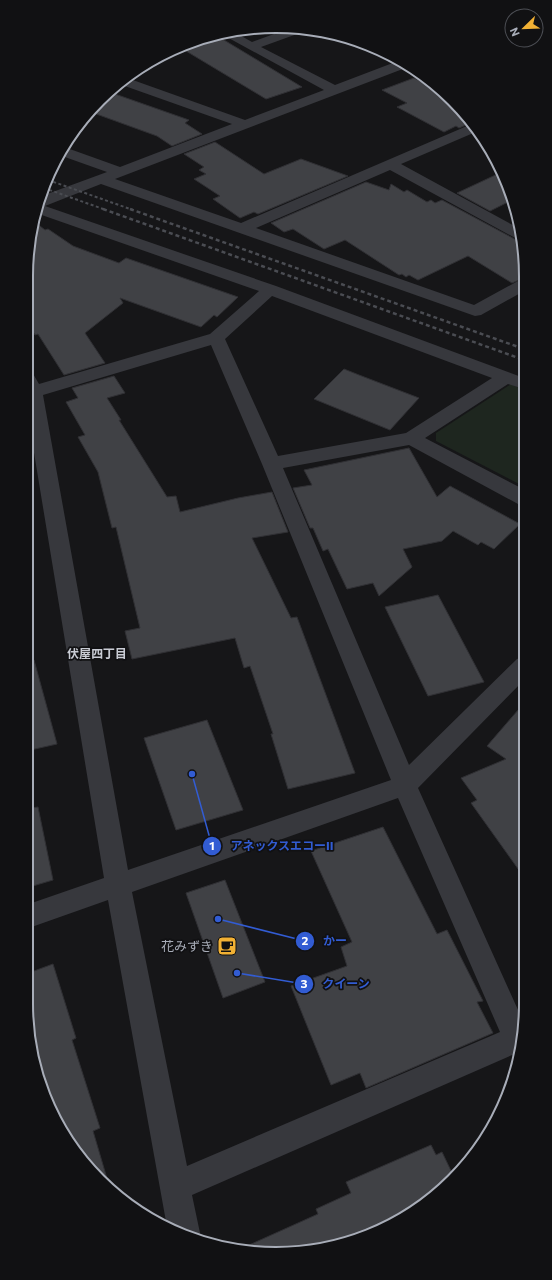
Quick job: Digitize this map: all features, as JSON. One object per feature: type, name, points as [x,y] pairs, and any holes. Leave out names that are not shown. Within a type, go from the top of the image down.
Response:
[{"type":"street","points":[[251,46],[286,34]]},
{"type":"street","points":[[235,37],[334,90]]},
{"type":"street","points":[[45,200],[397,66]]},
{"type":"street","points":[[128,83],[244,124]]},
{"type":"street","points":[[242,228],[470,130]]},
{"type":"street","points":[[67,153],[121,172]]},
{"type":"street","points":[[390,164],[502,218],[514,229]]},
{"type":"street","points":[[101,179],[475,311],[519,287]]},
{"type":"street","points":[[42,210],[270,288],[519,382]]},
{"type":"street","points":[[33,386],[216,338],[270,288]]},
{"type":"street","points":[[216,338],[272,464],[405,785],[516,1039]]},
{"type":"street","points":[[272,464],[411,438],[506,377]]},
{"type":"street","points":[[33,415],[118,884],[183,1229]]},
{"type":"street","points":[[411,438],[519,496]]},
{"type":"street","points":[[33,914],[405,785],[519,671]]},
{"type":"street","points":[[175,1187],[516,1043]]},
{"type":"shaded area","points":[[511,384],[519,388],[519,484],[436,441],[436,433]]},
{"type":"building","points":[[223,39],[302,87],[266,99],[185,50]]},
{"type":"building","points":[[414,78],[422,82],[436,93],[466,125],[459,128],[456,126],[444,132],[397,107],[407,103],[382,90]]},
{"type":"building","points":[[115,94],[189,120],[185,123],[202,134],[172,146],[157,136],[95,114]]},
{"type":"building","points":[[215,142],[264,174],[301,159],[348,176],[258,214],[254,212],[240,218],[213,199],[220,196],[194,179],[206,174],[199,170],[204,167],[184,154]]},
{"type":"building","points":[[497,174],[507,202],[490,211],[457,193]]},
{"type":"building","points":[[366,182],[389,190],[391,184],[404,192],[407,190],[427,202],[431,200],[435,203],[442,200],[516,240],[519,280],[512,283],[468,256],[418,280],[409,275],[406,277],[402,274],[399,275],[345,240],[324,249],[293,229],[284,232],[271,223]]},
{"type":"building","points":[[39,225],[45,230],[48,229],[73,246],[119,263],[126,258],[238,297],[217,317],[214,315],[201,327],[120,298],[123,303],[85,333],[105,363],[64,375],[38,334],[35,335],[33,332],[33,276],[35,244]]},
{"type":"building","points":[[344,369],[419,398],[390,430],[314,399]]},
{"type":"building","points":[[114,376],[125,393],[107,398],[167,497],[176,496],[180,512],[238,498],[272,492],[288,532],[252,538],[291,618],[297,617],[355,773],[288,789],[271,734],[273,734],[250,666],[244,668],[235,638],[132,659],[125,631],[140,628],[116,527],[112,528],[98,472],[78,437],[85,435],[66,402],[78,398],[72,388]]},
{"type":"building","points":[[409,448],[437,497],[450,486],[519,523],[519,525],[494,549],[481,542],[478,545],[453,531],[442,541],[403,549],[412,567],[379,596],[373,583],[347,589],[328,549],[323,551],[313,528],[310,528],[293,488],[312,485],[304,470]]},
{"type":"building","points":[[438,595],[484,682],[428,696],[385,607]]},
{"type":"building","points":[[33,660],[57,744],[33,749]]},
{"type":"building","points":[[519,709],[519,870],[471,803],[477,800],[461,778],[506,759],[487,746]]},
{"type":"building","points":[[207,720],[243,810],[176,830],[144,738]]},
{"type":"building","points":[[38,807],[53,880],[33,886],[33,808]]},
{"type":"building","points":[[383,827],[437,934],[447,930],[483,1001],[477,1002],[493,1033],[366,1088],[360,1073],[331,1085],[291,986],[347,966],[341,947],[352,942],[311,851]]},
{"type":"building","points":[[225,880],[265,982],[223,998],[186,893]]},
{"type":"building","points":[[53,964],[76,1038],[72,1040],[100,1128],[93,1131],[107,1179],[83,1152],[74,1139],[51,1097],[41,1067],[35,1036],[33,971]]},
{"type":"building","points":[[431,1145],[436,1155],[442,1152],[452,1172],[436,1187],[411,1206],[369,1229],[339,1239],[308,1245],[276,1247],[248,1245],[318,1214],[316,1209],[351,1193],[346,1182]]},
{"type":"railway","points":[[52,181],[133,210]]},
{"type":"railway","points":[[49,190],[106,210]]},
{"type":"railway","points":[[103,209],[519,358]]},
{"type":"railway","points":[[130,209],[519,347]]},
{"type":"place","name":"アネックスエコーII","points":[[192,774]]},
{"type":"place","name":"かー","points":[[218,919]]},
{"type":"place","name":"花みずき","points":[[227,946]]},
{"type":"place","name":"クイーン","points":[[237,973]]},
{"type":"district","name":"伏屋四丁目","points":[[97,653]]}]
